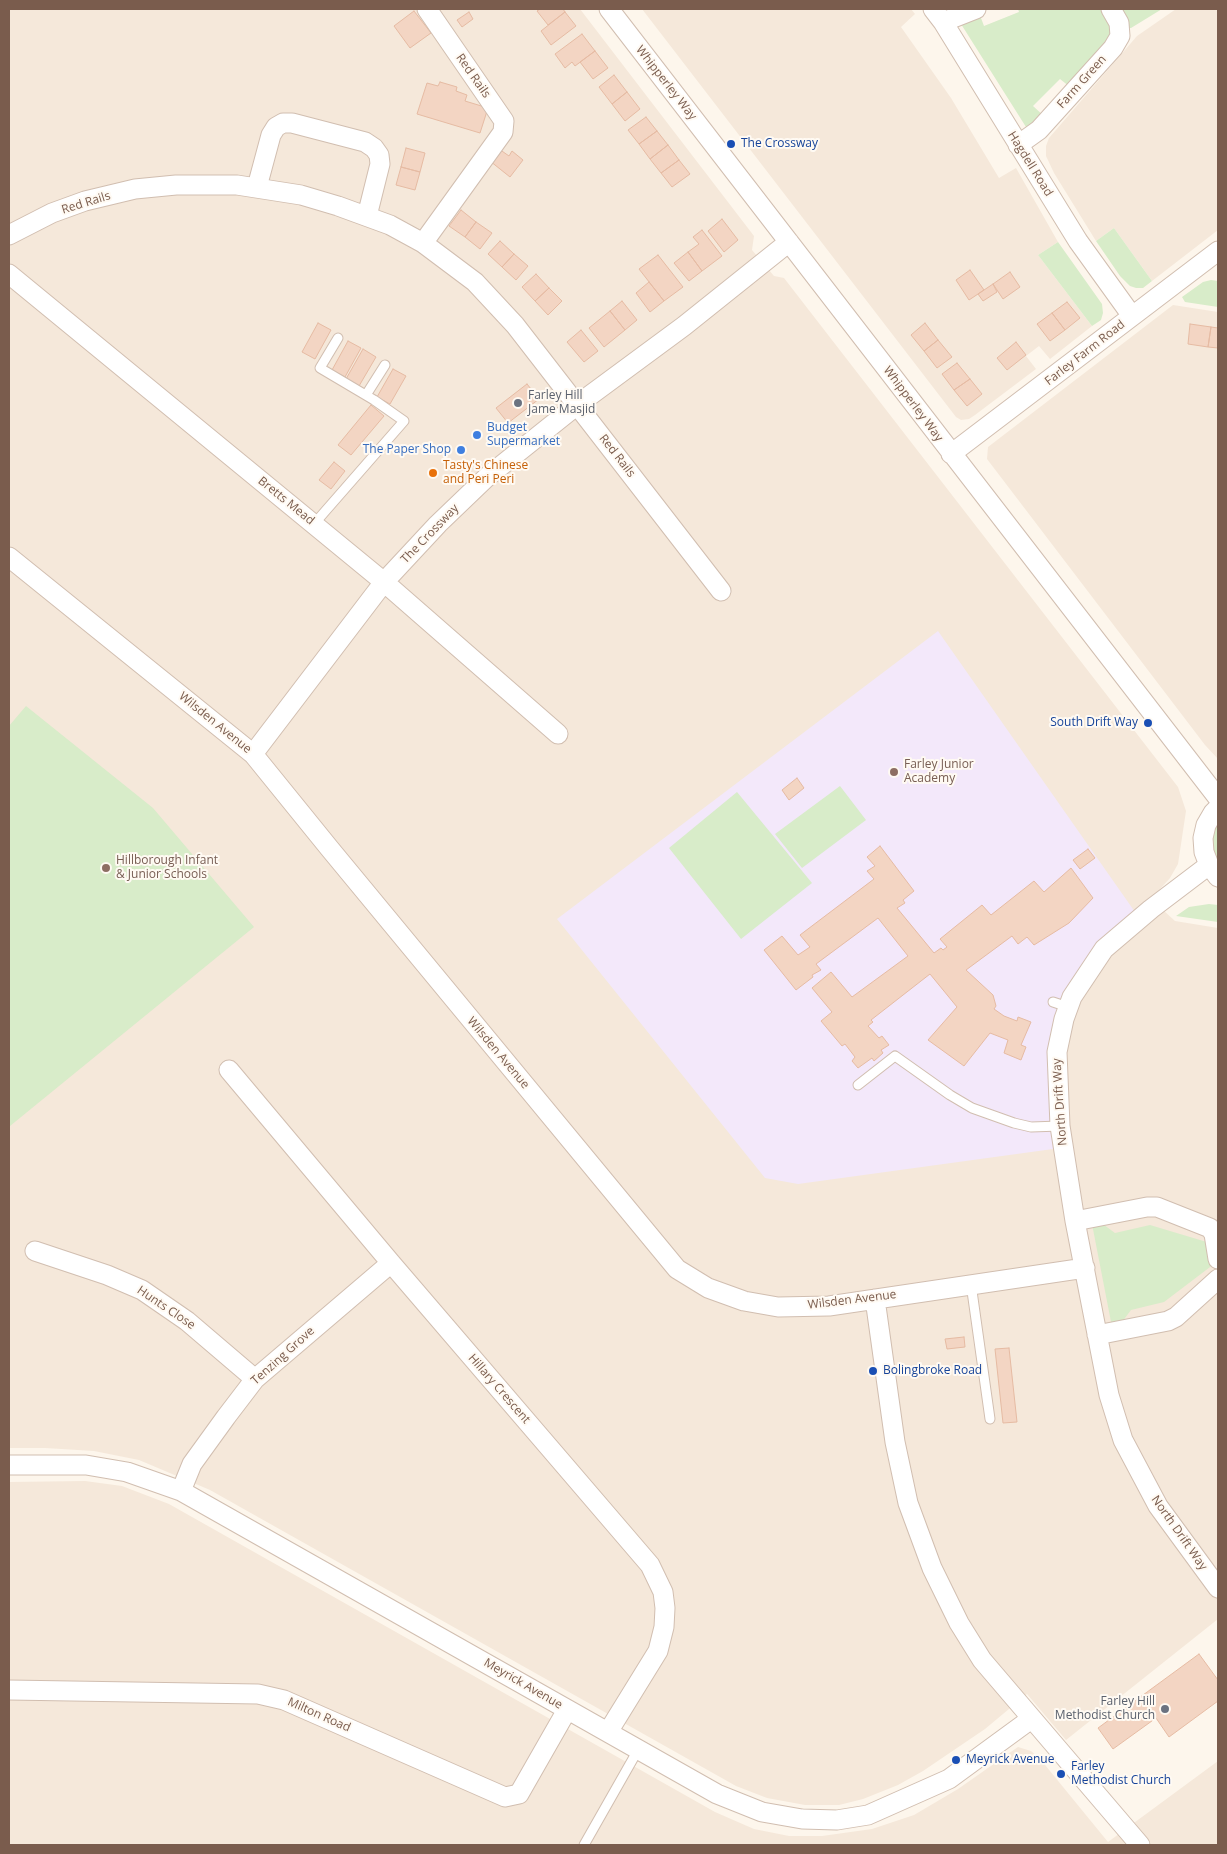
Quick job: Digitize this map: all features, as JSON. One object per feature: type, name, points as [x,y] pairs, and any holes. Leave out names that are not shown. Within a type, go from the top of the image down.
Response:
[{"type":"street","name":"Red Rails","points":[[423,243],[503,132],[504,121],[427,9]]},
{"type":"street","name":"Whipperley Way","points":[[609,9],[1218,798]]},
{"type":"street","points":[[938,15],[976,9]]},
{"type":"street","name":"Farm Green","points":[[1018,144],[1039,130],[1113,48],[1120,36],[1119,23],[1111,9]]},
{"type":"street","name":"Hagdell Road","points":[[938,15],[1078,240],[1132,316]]},
{"type":"street","points":[[257,187],[271,135],[283,123],[292,122],[365,142],[374,148],[379,155],[380,164],[366,216]]},
{"type":"street","name":"Red Rails","points":[[9,235],[52,213],[85,200],[136,189],[176,185],[237,185],[301,195],[366,216],[390,226],[423,243],[475,282],[515,325],[721,591]]},
{"type":"street","name":"The Crossway","points":[[253,754],[384,582],[438,524],[486,477],[577,405],[684,326],[789,242]]},
{"type":"street","name":"Farley Farm Road","points":[[951,454],[1218,251]]},
{"type":"street","name":"Bretts Mead","points":[[9,274],[384,582],[558,734]]},
{"type":"street","name":"Wilsden Avenue","points":[[9,557],[253,754],[677,1269],[708,1288],[744,1301],[778,1307],[829,1306],[1085,1268]]},
{"type":"street","points":[[1214,871],[1204,852],[1203,838],[1206,825],[1218,808]]},
{"type":"street","name":"North Drift Way","points":[[1214,871],[1151,909],[1104,949],[1072,996],[1061,1005],[1057,1052],[1060,1126],[1075,1221],[1109,1395],[1122,1440],[1158,1506],[1218,1588]]},
{"type":"street","name":"Hillary Crescent","points":[[229,1070],[391,1264],[650,1565],[663,1592],[665,1608],[664,1628],[658,1651],[608,1732]]},
{"type":"street","points":[[1075,1221],[1147,1208],[1157,1208],[1210,1228],[1214,1234],[1218,1259]]},
{"type":"street","name":"Hunts Close","points":[[35,1251],[107,1274],[142,1290],[187,1321],[255,1379]]},
{"type":"street","name":"Tenzing Grove","points":[[181,1492],[192,1464],[255,1379],[391,1264]]},
{"type":"street","points":[[1097,1335],[1168,1321],[1176,1317],[1218,1279]]},
{"type":"street","points":[[875,1299],[895,1442],[908,1503],[932,1568],[959,1623],[982,1660],[1140,1845]]},
{"type":"street","name":"Meyrick Avenue","points":[[9,1465],[86,1465],[127,1472],[181,1492],[716,1794],[762,1812],[802,1819],[837,1820],[868,1815],[948,1779],[1031,1719]]},
{"type":"street","name":"Milton Road","points":[[9,1690],[258,1694],[284,1700],[506,1796],[519,1794],[567,1710]]},
{"type":"lane","points":[[314,524],[404,421],[366,395],[320,368],[338,338]]},
{"type":"lane","points":[[366,395],[385,365]]},
{"type":"lane","points":[[858,1085],[895,1056],[950,1095],[972,1108],[1014,1123],[1032,1127],[1060,1126]]},
{"type":"lane","points":[[971,1284],[990,1419]]},
{"type":"lane","points":[[584,1845],[638,1750]]},
{"type":"shaded area","points":[[9,9],[580,9],[754,236],[752,250],[774,276],[784,278],[1178,787],[1186,811],[1178,864],[1170,878],[1151,899],[1175,921],[1218,928],[1218,1619],[1066,1740],[1027,1694],[985,1729],[923,1771],[898,1785],[863,1799],[839,1805],[805,1805],[767,1798],[736,1786],[210,1490],[139,1460],[94,1451],[9,1448]]},
{"type":"shaded area","points":[[642,9],[911,9],[915,14],[901,27],[951,98],[999,178],[1016,168],[1058,242],[1038,255],[1092,326],[1050,359],[1039,346],[1026,356],[1036,369],[969,419],[961,420],[956,417]]},
{"type":"shaded area","points":[[1176,9],[1218,9],[1218,230],[1152,281],[1114,228],[1096,241],[1054,173],[1046,156],[1046,146],[1049,138],[1137,36]]},
{"type":"shaded area","points":[[1173,305],[1218,312],[1218,759],[1205,745],[987,459],[988,447]]},
{"type":"shaded area","name":"Farley Junior Academy","points":[[938,631],[1135,912],[1095,947],[1071,980],[1052,1035],[1048,1064],[1053,1149],[798,1184],[765,1178],[557,919]]},
{"type":"shaded area","points":[[85,1481],[122,1486],[169,1504],[715,1812],[754,1829],[789,1836],[822,1836],[872,1829],[914,1815],[958,1789],[1018,1747],[1031,1751],[1041,1760],[1108,1842],[1218,1761],[1218,1845],[9,1845],[9,1482]]},
{"type":"green space","points":[[1018,9],[1103,9],[1114,36],[1070,87],[1060,79],[1033,106],[1044,116],[1034,125],[1026,127],[961,24],[976,15],[981,18],[984,26],[1019,12]]},
{"type":"green space","points":[[1118,9],[1162,9],[1131,28],[1127,28]]},
{"type":"green space","points":[[1114,228],[1152,281],[1143,288],[1130,286],[1120,276],[1096,241]]},
{"type":"green space","points":[[1058,242],[1102,304],[1103,313],[1101,320],[1092,326],[1038,255]]},
{"type":"green space","points":[[1218,281],[1218,307],[1185,302],[1182,297],[1203,282]]},
{"type":"green space","name":"Hillborough Infant & Junior Schools","points":[[26,706],[153,808],[254,927],[10,1126],[9,726]]},
{"type":"green space","points":[[840,786],[866,820],[802,868],[775,834]]},
{"type":"green space","points":[[737,792],[812,883],[741,939],[669,848]]},
{"type":"green space","points":[[1218,814],[1218,870],[1211,861],[1213,820]]},
{"type":"green space","points":[[1209,904],[1218,905],[1218,922],[1176,916],[1189,907]]},
{"type":"green space","points":[[1100,1222],[1115,1233],[1150,1225],[1210,1243],[1214,1264],[1164,1302],[1131,1310],[1119,1326],[1112,1327],[1092,1224]]},
{"type":"building","points":[[540,9],[563,9],[565,12],[548,25],[537,11]]},
{"type":"building","points":[[414,11],[431,33],[410,48],[394,26]]},
{"type":"building","points":[[469,12],[473,19],[462,27],[457,20]]},
{"type":"building","points":[[565,12],[576,26],[551,45],[541,31]]},
{"type":"building","points":[[582,34],[595,51],[575,66],[572,62],[565,68],[555,54]]},
{"type":"building","points":[[595,51],[608,68],[593,79],[580,62]]},
{"type":"building","points":[[614,75],[627,92],[612,104],[599,87]]},
{"type":"building","points":[[440,82],[457,87],[456,91],[467,95],[465,101],[488,108],[480,133],[417,114],[427,83],[438,86]]},
{"type":"building","points":[[627,92],[640,109],[625,121],[612,104]]},
{"type":"building","points":[[646,117],[657,131],[639,144],[628,130]]},
{"type":"building","points":[[657,131],[668,145],[650,159],[639,144]]},
{"type":"building","points":[[668,145],[679,160],[661,173],[650,159]]},
{"type":"building","points":[[406,148],[425,153],[420,172],[401,167]]},
{"type":"building","points":[[499,149],[509,156],[512,151],[523,160],[510,177],[490,161]]},
{"type":"building","points":[[679,160],[690,174],[672,187],[661,173]]},
{"type":"building","points":[[401,167],[420,172],[415,190],[396,185]]},
{"type":"building","points":[[461,210],[476,222],[465,237],[449,226]]},
{"type":"building","points":[[722,219],[738,240],[724,252],[708,231]]},
{"type":"building","points":[[476,222],[492,233],[480,249],[465,237]]},
{"type":"building","points":[[702,230],[722,256],[702,271],[688,252],[699,244],[693,237]]},
{"type":"building","points":[[500,241],[514,254],[502,267],[488,254]]},
{"type":"building","points":[[688,252],[702,271],[689,281],[674,263]]},
{"type":"building","points":[[514,254],[528,266],[516,280],[502,267]]},
{"type":"building","points":[[658,255],[683,287],[664,301],[639,269]]},
{"type":"building","points":[[970,270],[984,290],[969,300],[956,280]]},
{"type":"building","points":[[1010,272],[1020,287],[1003,299],[993,284]]},
{"type":"building","points":[[536,274],[549,288],[535,301],[522,287]]},
{"type":"building","points":[[649,282],[664,301],[650,312],[636,293]]},
{"type":"building","points":[[993,284],[997,292],[983,301],[978,294]]},
{"type":"building","points":[[549,288],[562,301],[548,315],[535,301]]},
{"type":"building","points":[[622,301],[637,320],[625,330],[610,311]]},
{"type":"building","points":[[1067,302],[1080,318],[1065,330],[1052,313]]},
{"type":"building","points":[[610,311],[625,330],[604,347],[589,328]]},
{"type":"building","points":[[1052,313],[1065,330],[1050,341],[1037,324]]},
{"type":"building","points":[[318,323],[331,330],[315,359],[302,352]]},
{"type":"building","points":[[925,323],[938,340],[924,351],[911,335]]},
{"type":"building","points":[[1190,324],[1211,327],[1208,347],[1188,344]]},
{"type":"building","points":[[1211,327],[1218,328],[1218,348],[1208,347]]},
{"type":"building","points":[[581,330],[598,351],[584,362],[567,342]]},
{"type":"building","points":[[938,340],[952,357],[937,368],[924,351]]},
{"type":"building","points":[[348,341],[361,348],[345,377],[332,370]]},
{"type":"building","points":[[1016,342],[1026,355],[1007,370],[997,358]]},
{"type":"building","points":[[363,349],[376,357],[359,386],[346,379]]},
{"type":"building","points":[[957,363],[970,379],[954,390],[942,374]]},
{"type":"building","points":[[393,369],[406,376],[390,404],[377,397]]},
{"type":"building","points":[[970,379],[982,394],[967,406],[954,390]]},
{"type":"building","name":"Farley Hill Jame Masjid","points":[[527,384],[539,399],[508,423],[496,408]]},
{"type":"building","points":[[371,405],[384,416],[351,455],[338,445]]},
{"type":"building","points":[[334,462],[345,471],[331,489],[319,480]]},
{"type":"building","points":[[797,778],[804,788],[789,800],[782,790]]},
{"type":"building","points":[[880,846],[914,891],[903,900],[905,903],[897,908],[934,953],[941,948],[943,950],[947,947],[940,939],[982,905],[991,915],[1034,881],[1044,892],[1071,868],[1093,898],[1069,923],[1034,945],[1027,937],[1018,944],[1012,936],[966,970],[993,995],[996,1006],[994,1009],[1004,1016],[1017,1021],[1018,1017],[1031,1022],[1021,1045],[1026,1047],[1021,1060],[1004,1053],[1008,1040],[990,1033],[964,1066],[928,1040],[957,1007],[930,974],[871,1020],[873,1022],[868,1026],[879,1038],[882,1036],[889,1045],[881,1050],[883,1053],[874,1061],[872,1058],[858,1068],[852,1061],[855,1057],[845,1044],[842,1046],[821,1021],[832,1012],[812,988],[831,972],[852,997],[908,956],[878,918],[816,964],[821,970],[812,975],[813,977],[796,990],[764,950],[782,936],[798,955],[810,947],[800,935],[874,879],[867,871],[875,866],[867,857]]},
{"type":"building","points":[[1088,849],[1095,858],[1080,869],[1073,860]]},
{"type":"building","points":[[964,1337],[965,1347],[947,1349],[945,1339]]},
{"type":"building","points":[[1009,1348],[1017,1422],[1003,1423],[995,1349]]},
{"type":"building","name":"Farley Hill Methodist Church","points":[[1199,1654],[1218,1680],[1218,1701],[1169,1737],[1156,1718],[1113,1749],[1098,1728]]},
{"type":"place","name":"The Crossway","points":[[731,144]]},
{"type":"place","name":"Farley Hill Jame Masjid","points":[[518,403]]},
{"type":"place","name":"Budget Supermarket","points":[[477,435]]},
{"type":"place","name":"The Paper Shop","points":[[461,450]]},
{"type":"place","name":"Tasty's Chinese and Peri Peri","points":[[433,473]]},
{"type":"place","name":"South Drift Way","points":[[1148,723]]},
{"type":"place","name":"Farley Junior Academy","points":[[894,772]]},
{"type":"place","name":"Hillborough Infant & Junior Schools","points":[[106,868]]},
{"type":"place","name":"Bolingbroke Road","points":[[873,1371]]},
{"type":"place","name":"Farley Hill Methodist Church","points":[[1165,1709]]},
{"type":"place","name":"Meyrick Avenue","points":[[956,1760]]},
{"type":"place","name":"Farley Methodist Church","points":[[1061,1774]]}]
